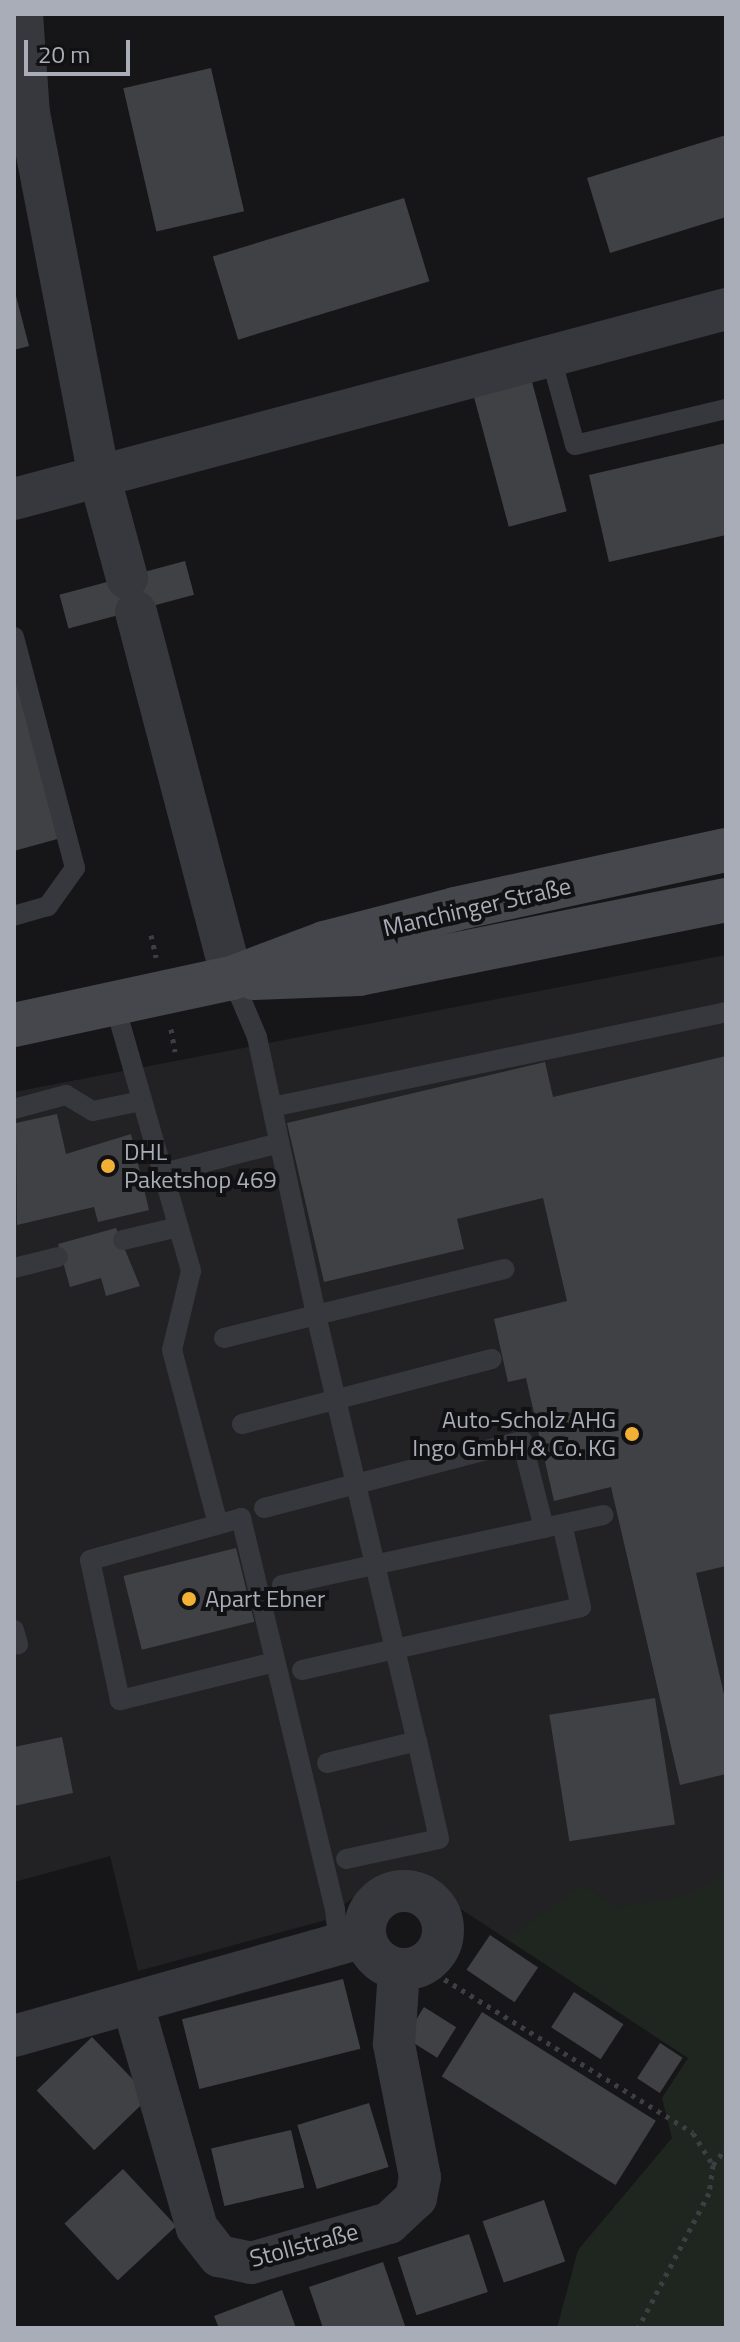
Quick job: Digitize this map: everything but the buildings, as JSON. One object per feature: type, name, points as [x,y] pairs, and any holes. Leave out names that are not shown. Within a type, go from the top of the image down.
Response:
[{"type":"main road","name":"Manchinger Straße","points":[[14,1025],[232,978],[324,943],[441,913],[726,850]]},
{"type":"main road","name":"Manchinger Straße","points":[[232,978],[359,974],[726,900]]},
{"type":"street","points":[[22,14],[29,113],[99,475],[232,978]]},
{"type":"street","points":[[14,499],[726,309]]},
{"type":"street","name":"Stollstraße","points":[[133,2005],[197,2228],[219,2256],[251,2263],[389,2223],[416,2198],[420,2177],[394,2044],[410,1968],[444,1934],[440,1912],[423,1894],[396,1891],[381,1898],[369,1912],[352,1943]]},
{"type":"street","points":[[14,2036],[352,1943],[381,1963],[410,1968]]},
{"type":"lane","points":[[550,354],[575,445],[726,409]]},
{"type":"lane","points":[[14,637],[75,868],[48,906],[14,916]]},
{"type":"lane","points":[[232,978],[257,1037],[335,1400],[439,1839],[346,1859]]},
{"type":"lane","points":[[114,1002],[191,1271],[172,1350],[218,1524]]},
{"type":"lane","points":[[272,1107],[726,1012]]},
{"type":"lane","points":[[14,1109],[66,1095],[93,1111],[141,1101]]},
{"type":"lane","points":[[164,1173],[279,1143]]},
{"type":"lane","points":[[123,1240],[179,1227]]},
{"type":"lane","points":[[14,1268],[58,1257]]},
{"type":"lane","points":[[224,1338],[504,1269]]},
{"type":"lane","points":[[242,1424],[492,1359]]},
{"type":"lane","points":[[264,1508],[522,1441],[581,1607],[302,1670]]},
{"type":"lane","points":[[282,1585],[603,1515]]},
{"type":"lane","points":[[275,1662],[120,1700],[90,1560],[241,1518],[275,1662],[352,1943]]},
{"type":"lane","points":[[327,1763],[417,1741]]},
{"type":"path","points":[[410,1968],[693,2133],[713,2165]]},
{"type":"path","points":[[638,2328],[709,2193],[713,2165],[726,2148]]},
{"type":"shaded area","points":[[726,955],[726,1898],[628,2018],[459,1908],[439,1881],[418,1871],[372,1882],[326,1920],[138,1971],[110,1856],[14,1882],[14,1092]]},
{"type":"shaded area","points":[[726,1875],[726,2328],[557,2328],[578,2250],[672,2138],[662,2098],[688,2058],[507,1939],[582,1885],[617,1907],[688,1895]]},
{"type":"place","name":"DHL Paketshop 469","points":[[108,1166]]},
{"type":"place","name":"Auto-Scholz AHG Ingo GmbH & Co. KG","points":[[632,1434]]},
{"type":"place","name":"Apart Ebner","points":[[189,1599]]}]
